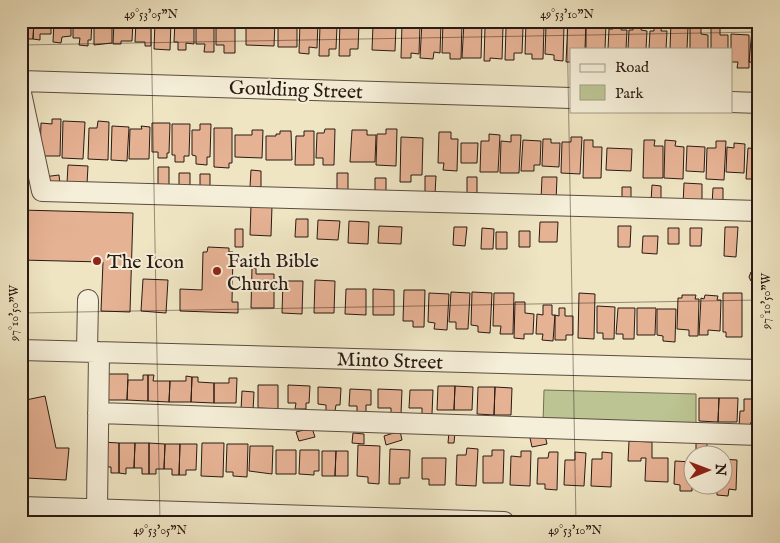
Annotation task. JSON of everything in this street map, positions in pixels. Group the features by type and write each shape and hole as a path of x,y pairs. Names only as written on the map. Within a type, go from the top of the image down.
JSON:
{"street":[{"name":"Goulding Street","path":"21,81 570,98"},
{"path":"21,93 42,191 759,211"},
{"path":"732,102 759,103"},
{"path":"88,300 98,413 97,509"},
{"name":"Minto Street","path":"21,350 759,370"},
{"path":"98,413 759,435"},
{"path":"21,507 272,518 504,522"}],"green space":[{"path":"544,390 696,394 696,426 543,423"}],"building":[{"path":"21,21 34,21 33,39 27,39 27,33 21,33"},
{"path":"34,21 51,21 51,34 40,34 40,40 33,39"},
{"path":"54,21 71,21 71,36 62,37 61,43 53,42"},
{"path":"73,21 92,21 91,40 88,40 88,46 79,45 80,38 73,38"},
{"path":"94,21 112,21 112,43 94,45"},
{"path":"114,21 133,21 132,41 121,41 121,44 113,44"},
{"path":"136,21 151,21 151,46 145,46 145,42 135,42"},
{"path":"155,21 171,21 170,50 154,49"},
{"path":"175,21 194,21 194,44 186,43 186,50 178,50 178,42 174,42"},
{"path":"196,21 214,21 214,52 204,52 205,44 196,44"},
{"path":"216,21 235,21 235,53 224,53 224,45 216,45"},
{"path":"251,21 275,22 274,46 246,45 246,28"},
{"path":"278,21 297,21 297,47 278,47"},
{"path":"340,21 359,23 358,49 350,49 350,56 339,56"},
{"path":"443,21 462,22 461,59 450,59 450,53 442,53"},
{"path":"526,21 539,21 539,26 544,26 543,59 532,59 532,54 525,54"},
{"path":"568,21 586,21 585,48 570,48 570,62 566,62"},
{"path":"671,21 680,21 680,27 688,27 687,48 670,48"},
{"path":"300,22 318,22 317,48 309,47 309,54 299,53"},
{"path":"422,22 441,23 440,53 434,52 433,59 420,58"},
{"path":"464,22 482,22 481,58 462,58"},
{"path":"402,23 420,24 419,54 411,53 411,58 401,58"},
{"path":"613,23 622,24 621,30 627,30 626,48 608,48 609,29 613,29"},
{"path":"586,24 606,24 605,48 586,48"},
{"path":"654,24 662,25 661,31 667,31 666,48 649,48 650,31 654,31"},
{"path":"320,25 337,26 336,49 329,49 329,56 319,56"},
{"path":"373,25 396,26 395,51 372,50"},
{"path":"633,25 642,25 641,30 647,31 646,48 628,48 629,30 633,30"},
{"path":"546,26 564,26 563,61 554,60 554,55 545,54"},
{"path":"485,27 503,27 502,59 490,58 490,61 484,61"},
{"path":"690,27 701,27 701,34 708,35 708,48 690,48"},
{"path":"506,28 523,28 522,53 514,53 514,60 505,60"},
{"path":"711,28 720,28 720,35 728,35 728,48 711,48"},
{"path":"752,30 759,31 759,63 749,62"},
{"path":"731,34 749,35 749,68 737,68 738,62 732,62"},
{"path":"52,119 61,119 60,156 40,156 41,123 52,124"},
{"path":"63,121 85,122 83,159 62,158"},
{"path":"98,121 109,122 108,160 88,159 89,128 97,128"},
{"path":"152,123 170,123 169,153 167,153 167,158 158,158 158,152 152,152"},
{"path":"172,124 190,124 189,156 184,156 184,162 175,162 175,155 172,155"},
{"path":"200,124 211,124 210,157 207,157 207,165 196,164 196,156 192,155 192,130 200,130"},
{"path":"112,126 129,127 127,161 111,160"},
{"path":"141,126 150,127 149,159 129,159 130,129 142,129"},
{"path":"214,128 232,128 232,163 229,163 229,168 214,167"},
{"path":"325,129 335,129 334,165 323,165 323,158 316,158 317,133 324,133"},
{"path":"386,129 397,129 396,166 376,165 377,134 386,134"},
{"path":"252,130 263,130 262,158 235,157 235,135 252,135"},
{"path":"352,130 367,130 367,135 376,135 375,162 350,162"},
{"path":"280,131 291,131 292,160 266,160 266,136 276,136 276,134 280,134"},
{"path":"304,131 314,131 314,165 295,165 296,136 304,136"},
{"path":"439,132 451,132 451,139 458,139 457,171 443,170 444,163 438,163"},
{"path":"489,134 500,135 498,172 480,172 481,141 489,141"},
{"path":"511,135 521,135 519,173 500,173 501,141 511,142"},
{"path":"401,137 423,138 422,175 411,175 411,182 400,182"},
{"path":"571,137 582,137 580,174 561,173 562,142 571,142"},
{"path":"543,139 551,139 551,143 560,143 559,167 542,166"},
{"path":"523,140 541,141 540,165 534,165 534,171 521,171"},
{"path":"584,140 593,140 593,147 602,147 601,178 583,178"},
{"path":"644,140 655,140 654,146 663,146 663,178 643,178"},
{"path":"665,140 676,141 675,146 684,147 683,179 664,178"},
{"path":"716,141 726,141 724,180 706,179 707,148 716,148"},
{"path":"461,143 478,143 477,163 461,163"},
{"path":"734,143 745,144 744,173 726,172 727,147 734,148"},
{"path":"687,146 705,147 704,172 686,171"},
{"path":"607,148 632,149 631,171 606,170"},
{"path":"748,148 759,149 759,179 746,179"},
{"path":"68,165 88,166 87,184 67,183"},
{"path":"158,167 169,167 169,185 158,185"},
{"path":"251,170 261,171 261,187 250,187"},
{"path":"179,173 190,173 190,190 179,189"},
{"path":"337,173 348,173 348,190 337,190"},
{"path":"200,174 210,174 210,190 200,190"},
{"path":"59,175 60,184 44,186 43,177"},
{"path":"425,176 436,176 435,194 425,194"},
{"path":"467,177 477,177 477,195 467,195"},
{"path":"542,177 557,177 556,201 541,200"},
{"path":"375,178 386,178 386,194 375,195"},
{"path":"684,183 702,184 702,205 683,205"},
{"path":"652,185 661,186 661,203 651,202"},
{"path":"755,185 759,185 759,203 754,203"},
{"path":"622,187 631,187 631,202 622,202"},
{"path":"713,188 723,188 723,205 712,205"},
{"path":"251,205 272,206 271,236 250,235"},
{"name":"The Icon","path":"21,210 133,213 130,312 101,311 103,262 21,260"},
{"path":"296,219 308,219 308,237 295,237"},
{"path":"318,220 340,221 338,240 317,239"},
{"path":"349,221 369,222 368,244 348,243"},
{"path":"540,222 558,222 557,242 539,242"},
{"path":"379,226 402,227 401,244 378,243"},
{"path":"618,226 631,226 630,247 618,247"},
{"path":"454,227 467,227 465,246 453,245"},
{"path":"725,227 738,227 736,257 724,256"},
{"path":"482,228 494,229 493,249 481,249"},
{"path":"668,228 679,228 679,244 668,244"},
{"path":"690,228 702,228 701,246 690,246"},
{"path":"235,229 243,229 243,247 235,247"},
{"path":"519,231 530,231 530,247 519,247"},
{"path":"496,232 507,232 507,249 496,249"},
{"path":"643,236 658,236 657,254 642,253"},
{"name":"Faith Bible Church","path":"208,247 229,248 229,252 233,252 232,302 238,302 238,313 180,311 180,289 202,290 203,252 207,252"},
{"path":"252,268 256,268 256,274 274,274 274,308 251,308"},
{"path":"759,271 759,282 756,283 751,281 749,277 751,272"},
{"path":"143,279 168,280 166,313 141,311"},
{"path":"315,280 335,281 334,313 314,313"},
{"path":"283,281 303,281 302,314 282,313"},
{"path":"346,289 366,289 366,315 345,314"},
{"path":"373,289 394,290 394,315 373,315"},
{"path":"404,290 425,290 424,327 413,327 413,321 403,321"},
{"path":"451,292 470,293 468,329 456,329 456,322 449,322"},
{"path":"472,292 492,293 490,333 478,332 478,326 471,325"},
{"path":"429,293 449,294 447,330 434,329 435,323 428,322"},
{"path":"494,293 514,293 513,334 500,334 501,326 493,326"},
{"path":"579,293 595,294 594,339 578,338"},
{"path":"723,293 742,293 742,337 726,337 726,332 723,332"},
{"path":"682,295 696,295 695,299 699,299 698,336 689,336 689,330 677,329 678,298 682,298"},
{"path":"705,295 718,296 717,300 721,300 720,331 708,330 708,335 699,335 701,298 704,299"},
{"path":"755,296 759,296 759,342 753,341"},
{"path":"515,302 525,302 525,313 534,314 533,334 524,334 524,339 514,338"},
{"path":"543,305 552,305 552,315 555,315 553,341 542,340 543,334 536,334 537,314 543,315"},
{"path":"597,306 615,307 614,339 603,339 603,333 597,333"},
{"path":"559,308 565,308 565,316 573,316 573,335 566,335 566,340 555,340 555,315 559,316"},
{"path":"618,308 635,308 634,339 623,339 623,334 616,334"},
{"path":"637,308 656,308 655,335 637,335"},
{"path":"657,309 676,309 675,342 663,341 663,336 657,335"},
{"path":"104,374 128,374 127,400 103,400"},
{"path":"143,375 148,375 148,401 127,400 128,380 143,380"},
{"path":"148,375 154,375 153,381 170,381 169,402 148,401"},
{"path":"186,376 192,377 191,402 169,402 170,381 186,381"},
{"path":"192,377 198,377 198,382 214,383 214,403 191,402"},
{"path":"229,378 237,378 236,403 214,403 214,383 229,383"},
{"path":"258,385 278,385 278,409 258,408"},
{"path":"288,385 310,386 309,403 306,403 306,409 295,409 296,403 288,403"},
{"path":"438,386 455,386 454,410 437,410"},
{"path":"455,386 473,387 472,410 454,410"},
{"path":"318,387 341,388 340,405 336,405 335,411 326,411 326,405 318,404"},
{"path":"478,387 495,387 494,415 477,414"},
{"path":"495,387 512,388 511,415 494,415"},
{"path":"350,389 371,390 371,405 366,405 366,412 357,412 357,406 349,406"},
{"path":"378,389 402,390 401,414 391,414 391,408 378,408"},
{"path":"410,390 433,390 432,414 422,414 422,408 409,408"},
{"path":"242,391 254,392 253,411 241,410"},
{"path":"45,396 56,448 69,448 66,480 26,478 21,465 21,401"},
{"path":"699,398 719,398 718,422 699,421"},
{"path":"719,398 738,398 737,422 718,422"},
{"path":"744,399 759,399 759,422 751,422 750,427 739,427 740,411 744,411"},
{"path":"312,428 315,437 299,441 296,432"},
{"path":"400,431 402,440 386,445 384,436"},
{"path":"449,432 455,432 454,443 448,443"},
{"path":"353,433 364,434 364,444 352,443"},
{"path":"545,435 547,444 532,447 530,438"},
{"path":"629,441 652,442 652,458 668,458 668,482 645,481 646,458 641,458 641,461 628,461"},
{"path":"102,442 119,443 119,473 111,473 111,467 102,467"},
{"path":"696,442 707,442 707,446 696,446"},
{"path":"119,443 135,443 134,468 126,468 126,474 119,473"},
{"path":"135,443 149,443 149,474 142,474 142,468 134,468"},
{"path":"149,443 165,444 164,469 156,469 156,474 149,474"},
{"path":"202,443 224,443 223,477 201,476"},
{"path":"165,444 180,444 179,475 172,475 172,469 164,469"},
{"path":"180,444 197,444 196,470 186,470 186,475 179,475"},
{"path":"227,444 248,444 247,477 233,476 233,472 226,472"},
{"path":"358,445 380,446 379,484 368,483 368,477 357,476"},
{"path":"250,446 273,446 272,474 249,471"},
{"path":"467,448 478,449 476,486 456,485 457,455 466,455"},
{"path":"390,449 410,450 409,478 400,478 400,484 389,484"},
{"path":"276,450 296,450 296,474 276,474"},
{"path":"300,450 319,450 319,471 314,471 314,475 299,474"},
{"path":"492,450 504,450 503,483 483,483 483,456 492,456"},
{"path":"322,451 336,451 335,476 322,476"},
{"path":"336,451 348,451 348,476 335,476"},
{"path":"521,451 531,451 530,486 510,485 511,456 521,457"},
{"path":"549,452 558,452 557,490 545,489 545,484 537,484 538,458 548,458"},
{"path":"575,452 586,453 584,486 564,485 565,460 575,460"},
{"path":"602,452 612,453 611,487 591,486 592,459 602,459"},
{"path":"422,458 446,458 445,485 429,485 429,479 422,479"},
{"path":"732,460 737,460 736,490 732,489"},
{"path":"675,461 682,461 682,491 680,491 680,485 674,484"},
{"path":"755,461 759,461 759,491 754,491"}],"place":[{"name":"The Icon","path":"97,261"},
{"name":"Faith Bible Church","path":"217,271"}]}
